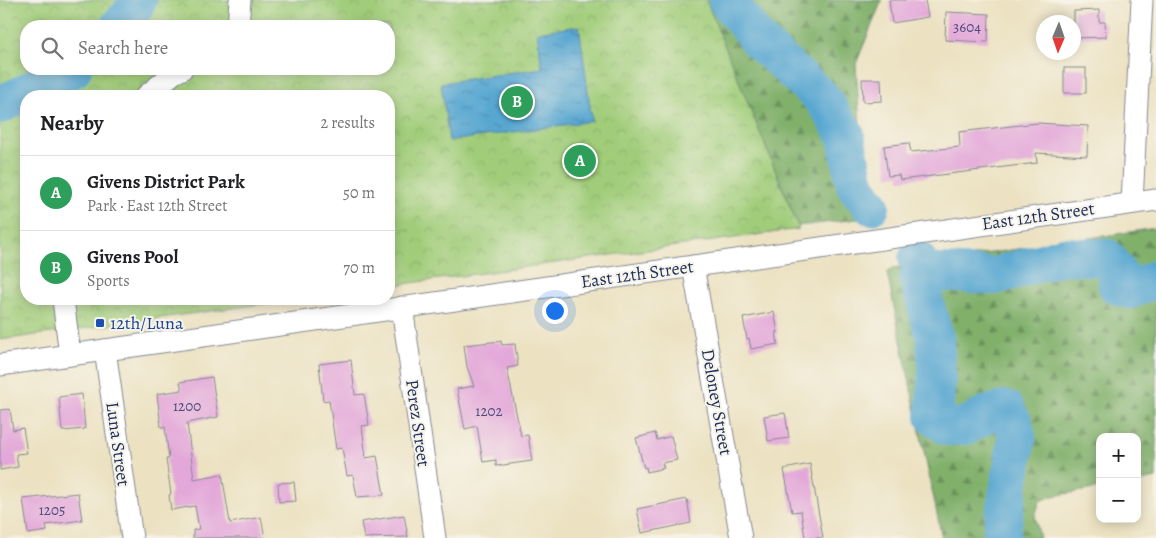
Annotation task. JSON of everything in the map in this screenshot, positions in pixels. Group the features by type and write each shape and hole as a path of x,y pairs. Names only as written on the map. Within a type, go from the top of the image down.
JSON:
{"street":[{"path":"238,20 240,0"},
{"path":"1132,203 1142,0"},
{"path":"154,90 174,75"},
{"name":"East 12th Street","path":"0,365 1156,200"},
{"name":"Deloney Street","path":"693,266 741,538"},
{"path":"64,305 70,355"},
{"name":"Perez Street","path":"402,307 435,538"},
{"name":"Luna Street","path":"105,350 132,538"}],"green space":[{"path":"0,0 706,0 799,229 395,285 395,90 20,90 20,305 254,305 0,340"},
{"path":"706,0 882,0 856,64 866,218 798,226"},
{"path":"1156,228 1156,478 1141,481 1141,433 1096,433 1096,489 1053,496 1040,501 1035,516 1040,538 942,538 887,273 892,268"}],"water":[{"path":"579,26 592,121 449,141 441,83 542,68 537,32"}],"building":[{"path":"889,0 925,0 928,17 892,23"},
{"path":"1099,10 1099,22 1105,22 1106,37 1081,38 1081,15 1074,15 1074,11"},
{"path":"946,12 989,14 988,42 945,40"},
{"path":"1064,68 1086,68 1086,93 1064,93"},
{"path":"862,79 881,79 882,101 863,102"},
{"path":"1038,123 1088,126 1087,156 1036,153 1037,163 900,180 899,175 888,176 884,146 909,143 911,152 960,147 959,132"},
{"path":"774,312 778,344 751,349 743,318"},
{"path":"501,341 502,345 515,344 518,366 507,368 521,436 528,435 532,461 496,466 496,460 483,462 477,426 465,429 457,389 474,386 467,367 464,345"},
{"path":"351,360 355,395 364,394 369,425 362,426 366,458 377,456 384,495 357,497 353,475 347,476 342,448 336,449 329,400 323,401 319,364"},
{"path":"212,377 218,417 187,423 194,479 222,474 230,523 261,517 265,538 193,538 193,530 199,529 195,506 171,510 169,495 171,494 166,459 169,459 165,427 161,427 157,394 182,390 180,382"},
{"path":"82,394 85,429 62,431 59,397"},
{"path":"10,409 13,430 23,428 27,453 16,454 18,467 0,470 0,410"},
{"path":"785,413 789,438 768,441 764,416"},
{"path":"655,433 657,440 671,436 677,460 662,463 664,468 647,472 646,467 644,468 636,438"},
{"path":"810,464 823,538 805,538 801,511 792,512 784,469"},
{"path":"294,482 296,501 279,502 278,483"},
{"path":"78,493 82,520 46,525 47,531 28,534 23,499"},
{"path":"687,499 691,523 642,533 637,509"},
{"path":"404,515 408,537 364,538 361,522"}],"waterway":[{"path":"125,20 138,0"},
{"path":"727,0 759,41 822,98 846,135 855,185 871,206"},
{"path":"30,90 61,75"},
{"path":"0,105 20,95"},
{"path":"917,259 925,272 995,276 1063,256 1107,258 1117,271 1117,286 1130,290 1156,279"},
{"path":"925,272 918,278 935,338 937,374 934,416 948,427 966,426 987,414 1006,409 1014,424 1017,437 1002,538"}],"place":[{"name":"Givens Pool","path":"517,102"},
{"name":"Givens District Park","path":"580,161"},
{"name":"12th/Luna","path":"100,323"}]}
